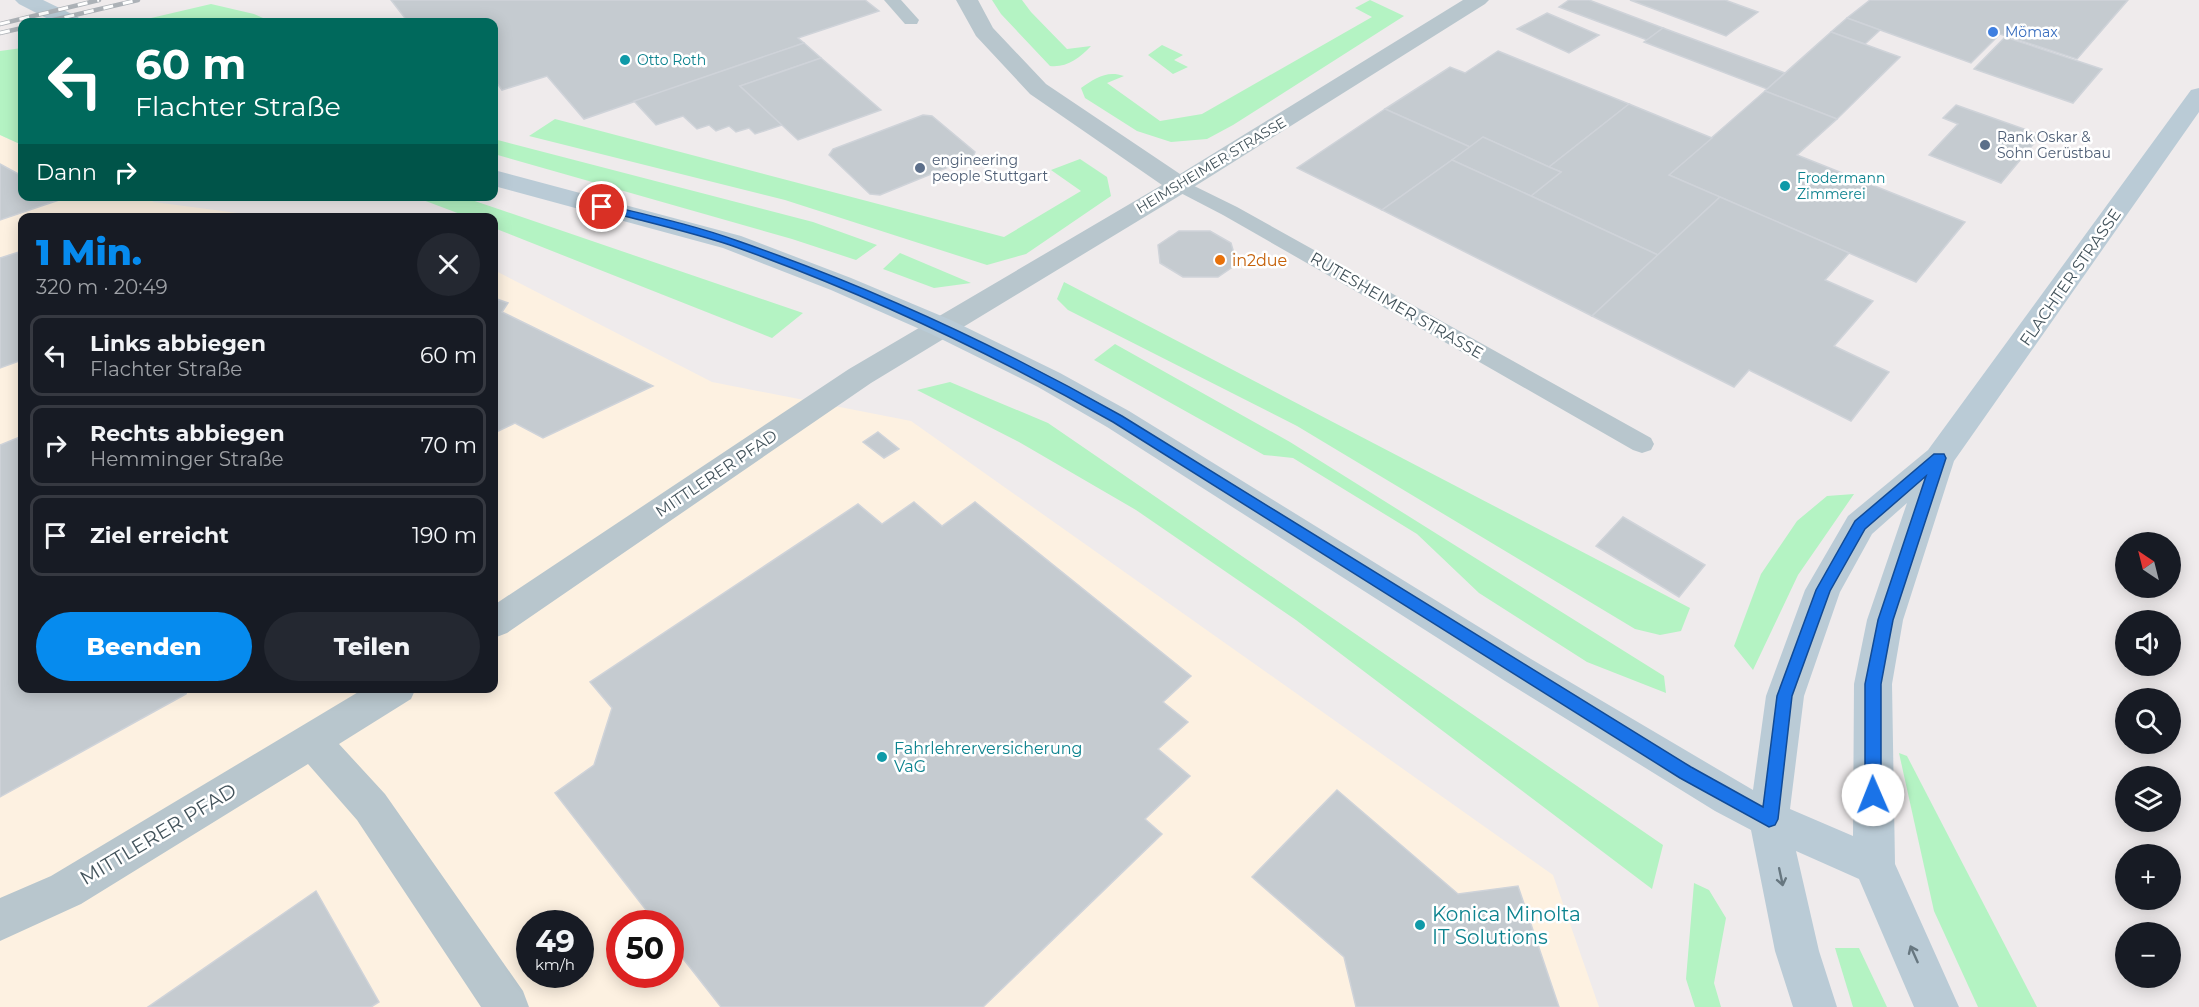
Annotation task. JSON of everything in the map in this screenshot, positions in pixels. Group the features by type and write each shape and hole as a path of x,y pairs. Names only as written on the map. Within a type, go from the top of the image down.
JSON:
{"main road":[{"path":"26,0 62,18"},
{"name":"FLACHTER STRASSE","path":"1815,1007 1797,951 1769,819 1785,696 1823,590 1860,525 1939,458 2199,95"},
{"path":"498,179 732,242 841,284 941,327 1049,380 1118,419 1694,777 1769,819 1874,865"},
{"name":"FLACHTER STRASSE","path":"1937,1007 1874,865 1873,684 1886,620 1939,458"}],"street":[{"name":"RUTESHEIMER STRASSE","path":"967,0 984,31 1038,89 1180,185"},
{"name":"HEIMSHEIMER STRASSE","path":"941,327 1180,185 1478,0"},
{"name":"MITTLERER PFAD","path":"498,620 841,388 941,327"},
{"name":"MITTLERER PFAD","path":"0,920 66,890 390,693"},
{"path":"312,741 371,807 507,1007"}],"lane":[{"path":"892,0 911,20"},
{"name":"RUTESHEIMER STRASSE","path":"1180,185 1642,444"}],"shaded area":[{"path":"0,135 18,143 18,201 152,201 237,213 18,213 18,693 498,693 498,272 712,382 911,421 1553,875 1599,1007 0,1007"}],"green space":[{"path":"992,0 1022,0 1067,49 1091,46 1072,61 1050,66 1001,14"},
{"path":"1370,0 1404,16 1233,125 1207,139 1171,142 1137,131 1085,98 1081,88 1101,76 1118,74 1124,76 1107,83 1160,121 1202,114 1372,17 1355,8"},
{"path":"211,4 263,18 151,18"},
{"path":"1162,45 1183,55 1174,60 1188,67 1173,74 1148,55"},
{"path":"18,49 18,143 0,135 0,51"},
{"path":"555,119 1004,237 1081,191 1051,170 1080,159 1107,177 1111,196 1026,254 987,265 785,200 529,136"},
{"path":"498,140 813,222 877,245 856,260 792,239 498,155"},
{"path":"426,201 475,201 803,313 772,338 498,230 498,213 457,213"},
{"path":"900,253 971,283 934,288 883,269"},
{"path":"1064,282 1690,608 1681,631 1660,635 1635,629 1297,426 1068,310 1057,299"},
{"path":"1115,344 1290,442 1664,676 1666,693 1587,662 1479,593 1417,534 1293,458 1264,455 1094,360"},
{"path":"950,382 1048,423 1663,845 1652,889 1296,620 1136,510 1019,442 917,390"},
{"path":"1854,494 1798,575 1753,670 1734,646 1761,574 1797,521 1827,496"},
{"path":"1899,753 1907,756 2037,1007 1978,1007 1934,911"},
{"path":"1694,883 1709,890 1726,918 1714,983 1721,1007 1695,1007 1686,979"},
{"path":"1835,948 1859,948 1887,1007 1853,1007"}],"building":[{"name":"Otto Roth","path":"391,0 865,0 879,11 798,38 804,43 584,119 547,76 502,90 498,84 498,18 405,18"},
{"path":"1569,0 1589,0 1663,28 1647,40 1559,7"},
{"path":"1630,0 1725,0 1758,12 1726,36"},
{"name":"Mömax","path":"1870,0 2128,0 2077,59 2000,34 1971,63 1847,18"},
{"path":"1547,13 1599,35 1569,53 1517,29"},
{"path":"1847,18 1880,30 1865,44 1831,32"},
{"path":"1663,28 1785,73 1767,89 1644,42"},
{"path":"1831,32 1900,57 1837,119 1765,91"},
{"path":"2005,37 2102,69 2073,103 1974,69"},
{"path":"804,43 821,58 740,86 782,125 755,134 749,128 736,132 729,126 716,131 709,125 697,129 683,116 656,125 634,101"},
{"path":"1498,51 1629,104 1549,167 1483,137 1470,147 1385,109 1450,67 1465,73"},
{"path":"821,58 881,110 798,140 740,86"},
{"name":"Frodermann Zimmerei","path":"1765,91 1837,119 1797,155 1965,222 1916,282 1669,175"},
{"path":"1629,104 1712,138 1669,175 1720,197 1658,255 1531,196 1561,172 1549,167"},
{"name":"Rank Oskar & Sohn Gerüstbau","path":"1956,105 2041,135 2001,183 1929,155 1958,124 1943,118"},
{"path":"1385,109 1470,147 1382,210 1297,168"},
{"path":"923,115 932,116 975,152 973,157 880,195 870,194 829,155 833,149"},
{"path":"1483,137 1561,172 1531,196 1452,160"},
{"path":"1452,160 1658,255 1592,316 1382,210"},
{"path":"0,164 18,174 18,201 56,201 18,213 0,220"},
{"path":"1720,197 1849,253 1825,280 1873,301 1834,346 1889,372 1851,421 1749,370 1734,387 1592,316"},
{"path":"1179,231 1210,231 1231,243 1237,264 1218,277 1183,277 1160,263 1158,245"},
{"path":"18,252 18,361 0,368 0,258"},
{"path":"498,299 508,303 502,312 653,386 543,438 515,423 498,431"},
{"path":"878,432 899,449 884,458 863,442"},
{"path":"18,438 18,693 186,693 0,797 0,445"},
{"name":"Fahrlehrerversicherung VaG","path":"914,502 942,526 975,502 1191,676 1163,702 1188,722 1158,749 1190,776 1145,819 1162,834 983,1007 721,1007 684,960 684,910 646,910 555,793 594,765 612,708 590,682 858,504 882,524"},
{"path":"1623,517 1705,565 1679,597 1596,546"},
{"name":"Konica Minolta IT Solutions","path":"1337,790 1458,894 1518,886 1559,1007 1356,1007 1344,957 1252,877"},
{"path":"316,891 379,1002 371,1007 148,1007"}],"railway":[{"path":"25,18 99,0"},
{"path":"62,18 138,0"},
{"path":"0,24 18,20"},
{"path":"0,33 18,29"}],"place":[{"name":"Mömax","path":"1993,32"},
{"name":"Otto Roth","path":"625,60"},
{"name":"Rank Oskar & Sohn Gerüstbau","path":"1985,145"},
{"name":"engineering people Stuttgart","path":"920,168"},
{"name":"Frodermann Zimmerei","path":"1785,186"},
{"name":"in2due","path":"1220,260"},
{"name":"Fahrlehrerversicherung VaG","path":"882,757"},
{"name":"Konica Minolta IT Solutions","path":"1420,925"}],"route":[{"path":"602,207 732,242 841,284 941,327 1049,380 1118,419 1686,772 1769,819 1785,696 1823,590 1860,525 1939,458 1881,641 1873,684 1873,795"}]}
